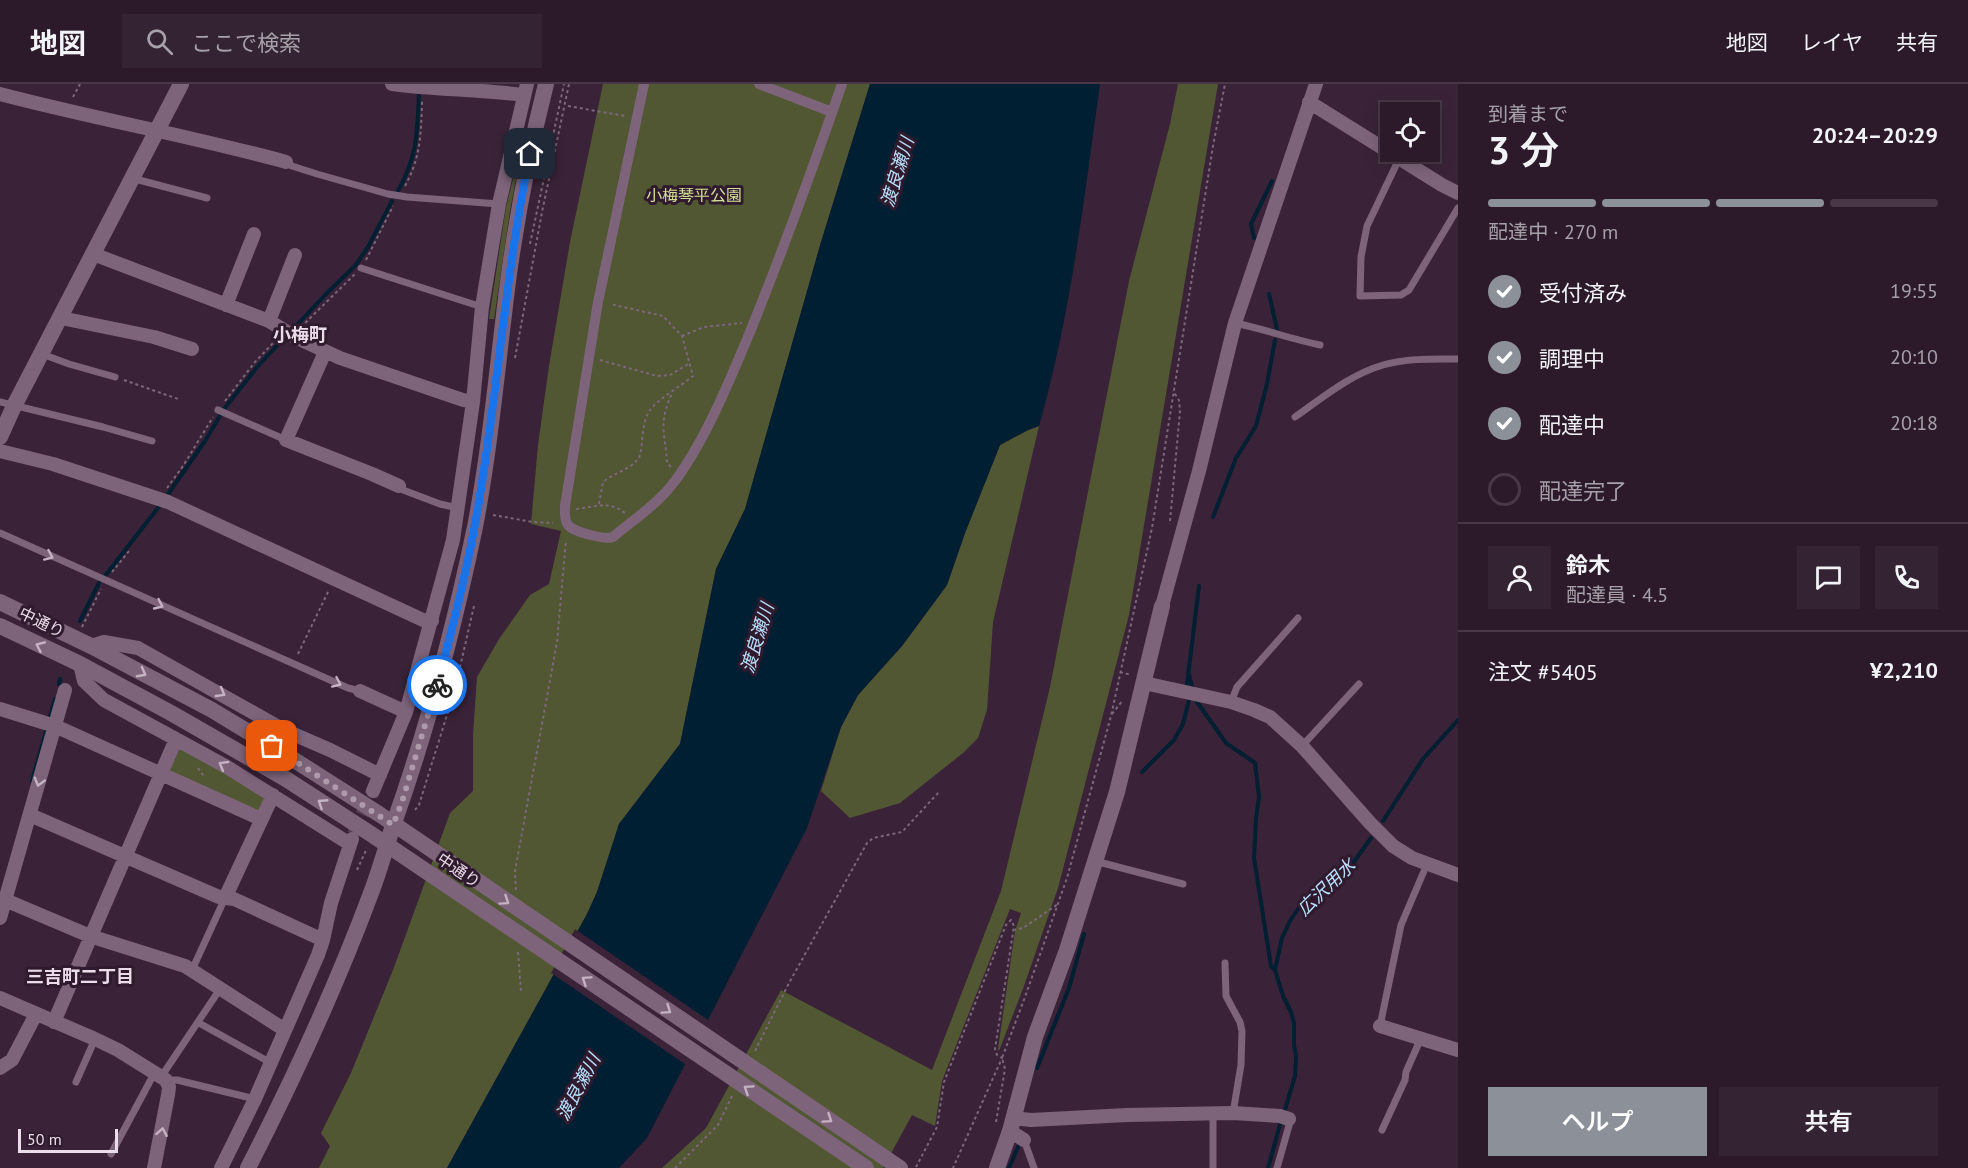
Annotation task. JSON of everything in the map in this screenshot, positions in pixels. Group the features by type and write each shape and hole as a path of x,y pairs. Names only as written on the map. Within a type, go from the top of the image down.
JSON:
{"street":[{"path":"0,437 7,404 42,354 181,84"},
{"path":"373,791 406,712 453,540 473,402 483,307 499,204 525,89 488,90 453,86 423,88 392,84"},
{"path":"248,1168 317,1026 362,918 402,802 445,656 475,527 519,211 546,84"},
{"path":"644,84 598,302 565,506 567,524 571,528 606,539 613,537 657,502 680,473 697,446 734,370 754,321 803,196 842,84"},
{"path":"759,84 832,112"},
{"path":"997,1168 1011,1128 1035,1037 1067,950 1087,859 1117,792 1235,323 1316,84"},
{"path":"0,94 232,147 286,162"},
{"path":"1309,102 1380,147"},
{"path":"1404,162 1458,193"},
{"path":"226,306 254,234"},
{"path":"93,254 269,321 325,352 360,366 473,402"},
{"path":"269,321 295,255"},
{"path":"61,318 154,337 192,349"},
{"path":"325,352 286,440 399,486"},
{"path":"0,451 53,464 168,502 423,620 432,621"},
{"name":"中通り","path":"0,602 91,646 212,710 288,756 422,844 900,1168"},
{"name":"中通り","path":"0,626 80,664 237,750 387,845 866,1168"},
{"path":"91,646 104,642 138,648 274,723 380,775"},
{"path":"80,664 84,681 97,695 351,842 331,903 323,940 271,1064 221,1168"},
{"path":"1144,683 1231,702 1270,717 1302,746 1383,838 1403,853 1458,875"},
{"path":"0,918 65,690"},
{"path":"360,691 406,712"},
{"path":"0,709 55,726 261,819"},
{"path":"54,1022 176,739"},
{"path":"225,898 273,795"},
{"path":"30,814 225,898 234,899 323,940"},
{"path":"5,900 90,936 185,966 285,1030"},
{"path":"0,998 96,1039 161,1076 169,1087 154,1168"},
{"path":"0,1068 12,1060 36,1014"},
{"path":"1380,1026 1458,1050"},
{"path":"1011,1128 1026,1120 1127,1115 1233,1113 1280,1116 1289,1119"}],"lane":[{"path":"286,162 317,174 388,194 499,204"},
{"path":"1398,162 1367,226 1361,256 1360,296 1401,295 1409,290 1458,208"},
{"path":"133,177 207,198"},
{"path":"361,268 483,307"},
{"path":"1235,323 1320,345"},
{"path":"42,354 116,377"},
{"path":"1295,417 1346,382 1382,365 1412,360 1458,359"},
{"path":"7,404 152,441"},
{"path":"218,410 286,440"},
{"path":"399,486 403,490 440,504 458,508"},
{"path":"0,533 348,688 360,691"},
{"path":"1231,702 1238,687 1298,618"},
{"path":"1302,746 1359,684"},
{"path":"1087,859 1183,884"},
{"path":"1380,1026 1401,925 1427,864"},
{"path":"192,970 225,898"},
{"path":"1226,963 1226,996 1240,1022 1242,1031 1241,1065 1233,1113"},
{"path":"111,1154 220,989"},
{"path":"199,1023 271,1064"},
{"path":"1382,1130 1421,1038"},
{"path":"76,1082 96,1039"},
{"path":"161,1076 255,1099"},
{"path":"1213,1168 1214,1114"},
{"path":"1277,1168 1289,1119"},
{"path":"1011,1128 1034,1168"}],"path":[{"path":"953,1168 996,1067 1002,1058 1058,904 1108,727 1152,528 1225,84"},
{"path":"402,192 419,151 423,93"},
{"path":"568,106 637,118"},
{"path":"300,328 361,268 394,204"},
{"path":"598,302 663,316 682,336 693,376 648,412 638,460 603,482 599,504"},
{"path":"682,336 704,327 754,321"},
{"path":"588,357 657,376 670,375 690,363"},
{"path":"116,377 178,399"},
{"path":"1170,523 1180,411 1179,400 1173,391"},
{"path":"672,393 663,418 663,439 668,465 680,473"},
{"path":"565,506 573,509 608,504 627,514 631,522"},
{"path":"494,515 533,522 567,524 557,642 515,871 516,892"},
{"path":"82,627 106,580 129,550"},
{"path":"294,664 335,578"},
{"path":"1120,672 1126,673"},
{"path":"198,764 199,771 204,778 216,784 211,796"},
{"path":"754,1053 789,983 867,843 873,838 902,832 939,792"},
{"path":"363,858 367,847"},
{"path":"1073,855 1087,859"},
{"path":"1013,930 1023,928 1058,904"},
{"path":"915,1168 937,1127 944,1082 1009,921 1013,922 1013,930 995,1049 1002,1058 1005,1069 1011,1128"},
{"path":"517,945 521,991"},
{"path":"675,1168 718,1125 734,1094"}],"green space":[{"name":"小梅琴平公園","path":"603,84 870,84 821,242 745,509 716,569 680,744 619,824 597,892 587,914 447,1168 319,1168 330,1146 321,1133 351,1073 393,970 450,813 473,791 473,735 477,677 499,639 530,595 549,584 561,531 531,524 538,445 570,242"},
{"path":"1178,84 1218,84 1129,615 1058,888 999,1051 1015,931 1021,913 1010,909 942,1081 935,1126 912,1115 883,1168 662,1168 706,1128 781,990 932,1070 1001,891 1050,687 1129,281 1170,124"},
{"path":"524,135 494,319 489,319 506,207"},
{"path":"1039,426 993,622 987,710 978,738 963,753 900,803 850,818 821,791 841,727 858,695 902,646 947,585 1000,445"},
{"path":"181,747 263,795 264,799 259,810 255,811 171,773 169,768 176,749"}],"water":[{"name":"渡良瀬川","path":"870,84 1100,84 1068,299 1039,426 1000,445 947,585 902,646 858,695 841,727 807,828 647,1138 619,1168 447,1168 587,914 597,892 619,824 680,744 716,569 745,509 821,242"}],"pier":[{"path":"575,929 711,1022 688,1066 551,973"}],"waterway":[{"path":"398,191 413,155 419,93"},
{"path":"1254,238 1251,224 1272,181"},
{"path":"297,325 355,266 368,247 392,201"},
{"path":"1269,294 1277,329"},
{"path":"166,497 224,409 258,366 285,337"},
{"path":"1213,517 1236,458 1256,426 1275,340"},
{"path":"105,576 161,504"},
{"path":"80,621 99,583"},
{"path":"1187,684 1199,586"},
{"path":"1189,674 1192,687"},
{"path":"59,684 60,679"},
{"path":"49,720 55,699"},
{"path":"1142,772 1174,740 1183,724 1189,700"},
{"path":"1197,702 1226,743 1255,763 1259,797 1254,858 1271,966 1274,969"},
{"name":"広沢用水","path":"1383,821 1423,759 1458,720"},
{"path":"32,781 47,728"},
{"name":"広沢用水","path":"1284,1113 1295,1076 1296,1056 1294,1023 1275,970 1282,938 1300,906 1311,900 1326,884 1353,863 1371,838"},
{"path":"1037,1068 1069,988 1084,934"},
{"name":"広沢用水","path":"1268,1168 1281,1121"},
{"path":"1009,1168 1018,1147"}],"tunnel":[{"path":"354,834 373,791"}],"way so far":[{"path":"272,746 393,825 437,685"}],"district":[{"name":"小梅町","path":"300,334"},
{"name":"三吉町二丁目","path":"80,976"}],"route":[{"path":"437,685 475,527 509,273 530,154"}]}
